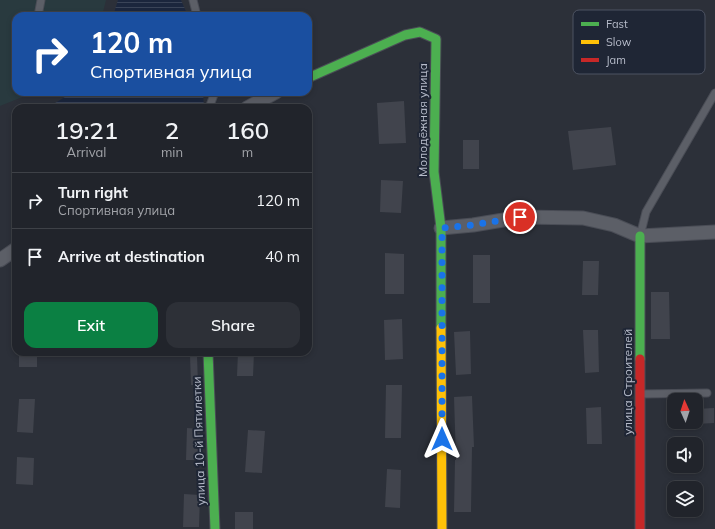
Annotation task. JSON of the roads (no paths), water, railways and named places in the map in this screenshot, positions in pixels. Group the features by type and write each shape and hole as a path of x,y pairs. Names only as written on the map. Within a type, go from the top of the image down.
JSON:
{"street":[{"name":"Молодёжная улица","path":"312,76 405,35 420,32 436,39 434,172 442,228 442,529"},
{"path":"254,104 269,96"},
{"path":"442,228 473,225 520,217 583,218 614,226 640,236 715,232"},
{"name":"улица Строителей","path":"640,236 640,529"},
{"path":"0,260 12,252"},
{"name":"улица 10-й Пятилетки","path":"208,356 215,529"}],"lane":[{"path":"39,12 41,0"},
{"path":"192,0 196,12"},
{"path":"640,236 646,212 715,93"},
{"path":"640,394 707,393"}],"water":[{"path":"118,0 181,0 186,12 114,12"},
{"path":"66,96 203,96 204,104 54,104"}]}
